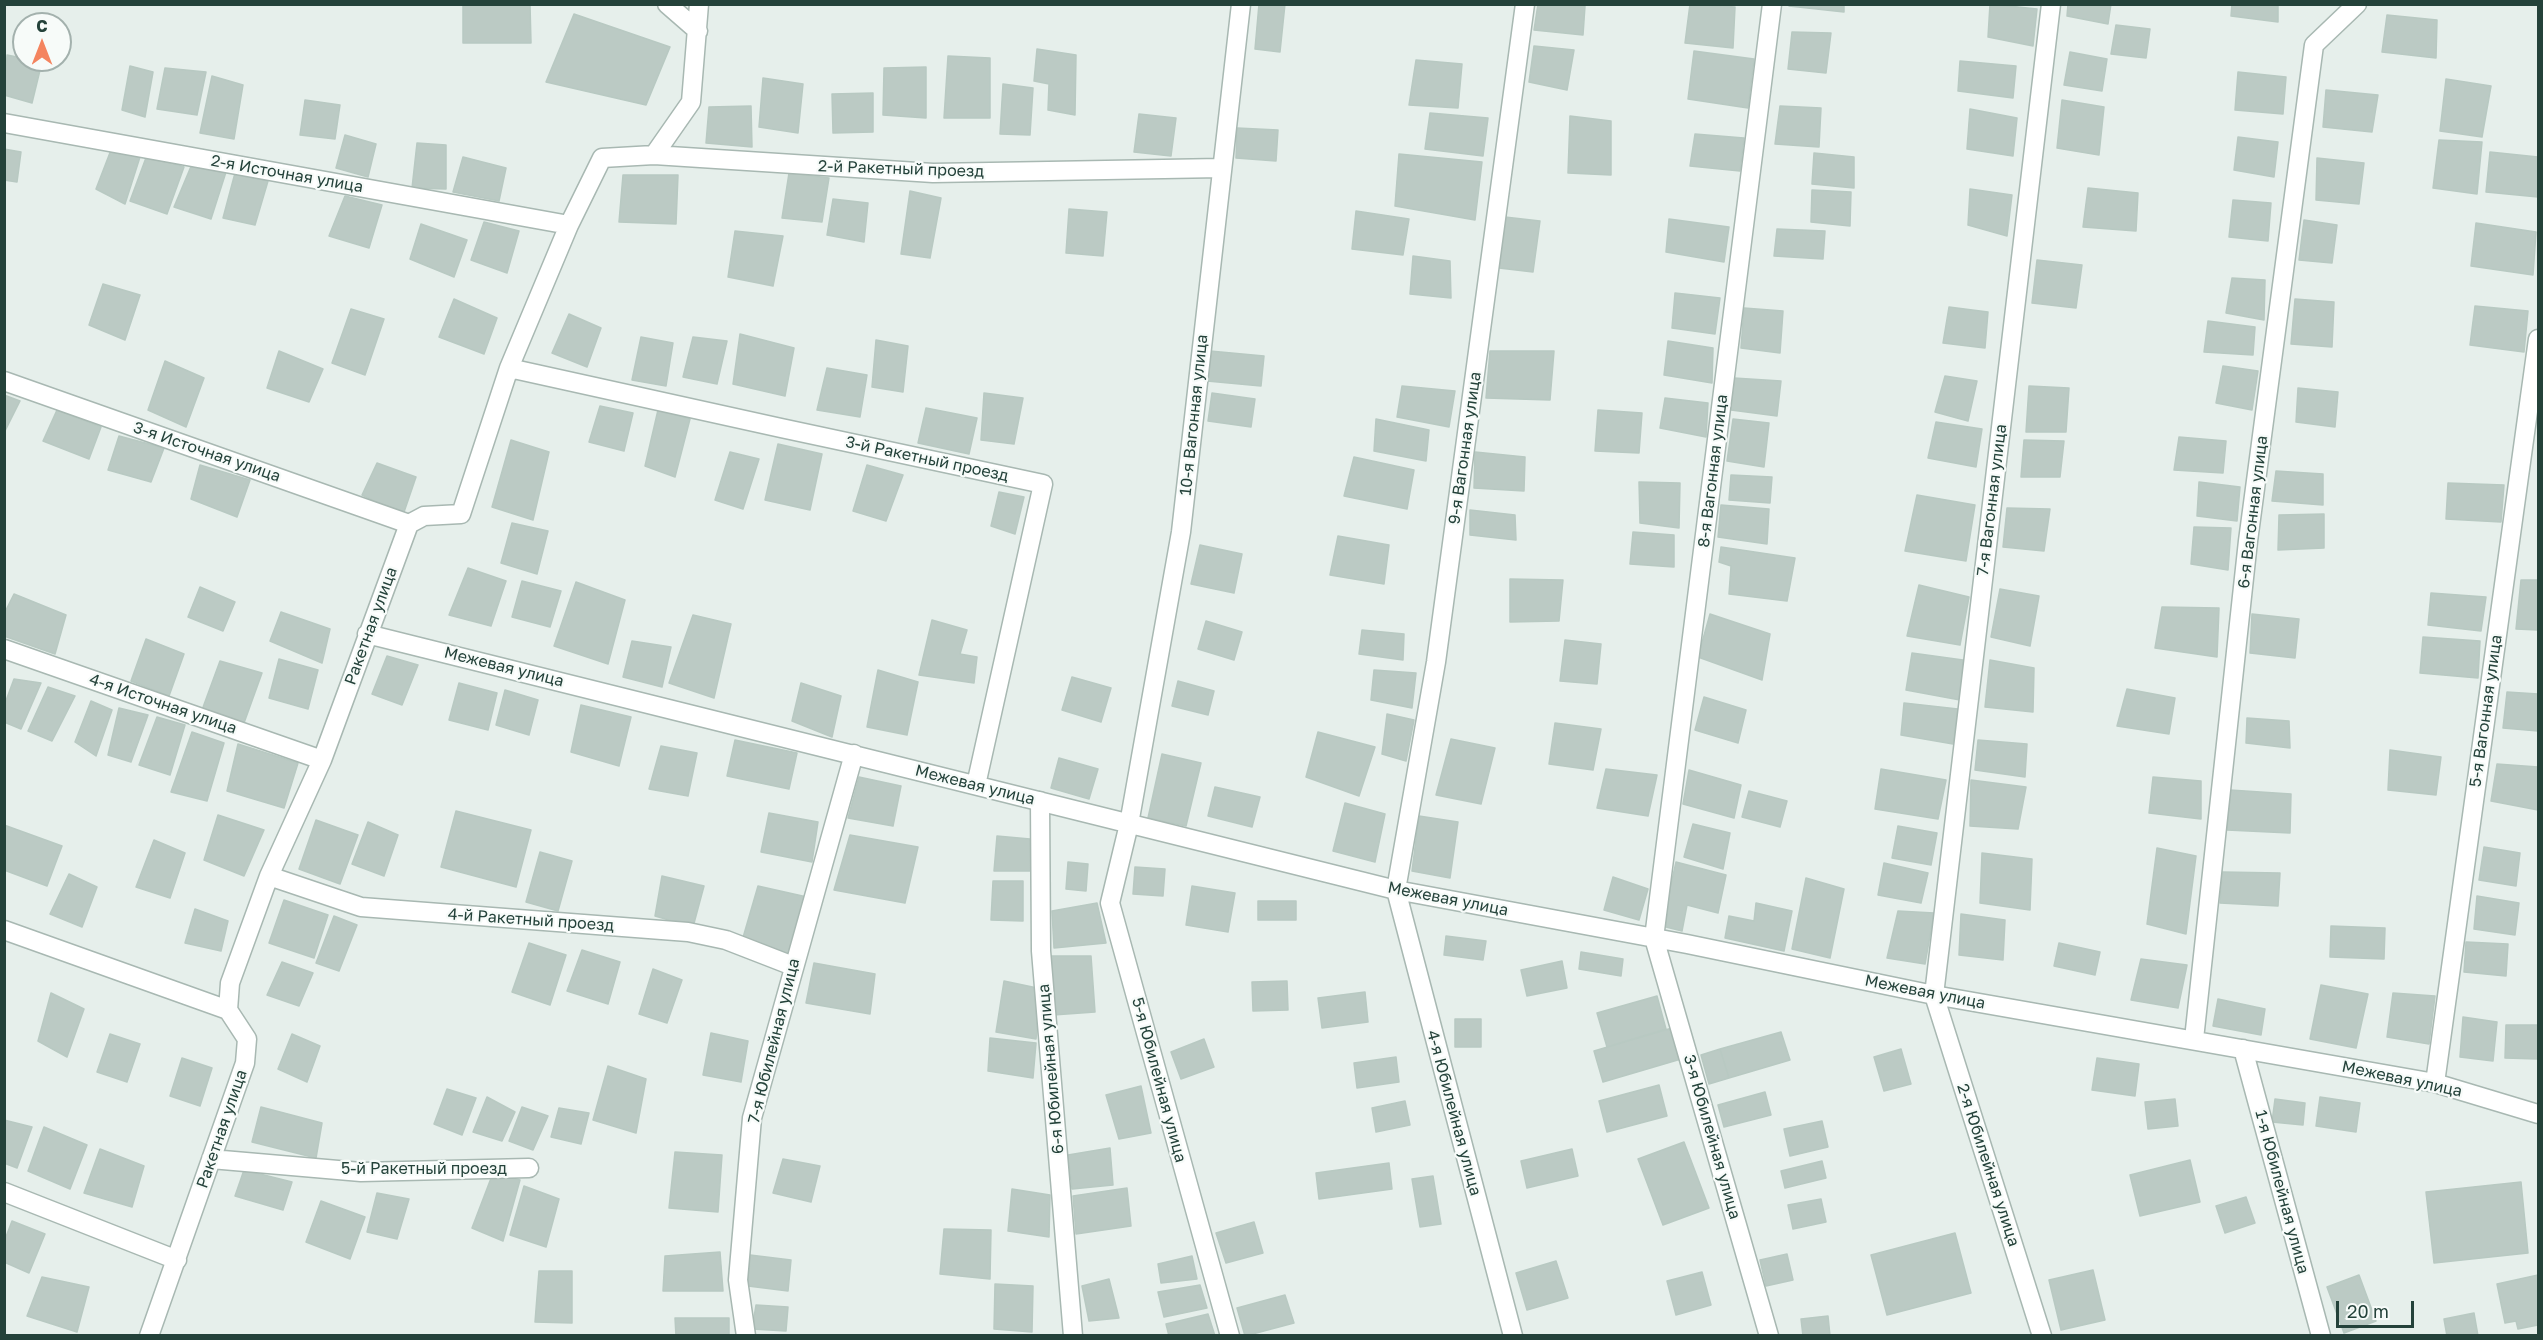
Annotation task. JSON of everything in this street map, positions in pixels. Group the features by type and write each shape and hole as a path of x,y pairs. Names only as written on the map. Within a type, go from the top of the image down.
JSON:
{"street":[{"path":"667,4 698,31"},
{"path":"409,524 424,516 460,514 509,368 569,225 602,158 654,154 691,102 699,4"},
{"name":"10-я Вагонная улица","path":"1129,824 1181,532 1241,4"},
{"name":"9-я Вагонная улица","path":"1396,890 1436,662 1524,4"},
{"name":"8-я Вагонная улица","path":"1654,938 1772,4"},
{"name":"7-я Вагонная улица","path":"1934,995 2051,4"},
{"name":"6-я Вагонная улица","path":"2194,1040 2248,541 2314,45 2357,4"},
{"name":"2-я Источная улица","path":"4,123 569,225"},
{"name":"2-й Ракетный проезд","path":"654,154 933,173 1221,168"},
{"name":"5-я Вагонная улица","path":"2435,1083 2538,339"},
{"name":"3-й Ракетный проезд","path":"509,368 1043,484 976,785"},
{"name":"3-я Источная улица","path":"4,381 409,524"},
{"name":"Ракетная улица","path":"149,1335 244,1063 247,1039 228,1010 230,982 269,876 322,760 409,524"},
{"name":"Межевая улица","path":"367,633 1396,890 1654,938 1934,995 2435,1083 2538,1114"},
{"name":"4-я Источная улица","path":"4,649 322,760"},
{"name":"7-я Юбилейная улица","path":"746,1335 738,1280 752,1118 854,754"},
{"name":"6-я Юбилейная улица","path":"1040,801 1041,951 1073,1335"},
{"name":"5-я Юбилейная улица","path":"1129,824 1110,903 1230,1335"},
{"name":"4-й Ракетный проезд","path":"269,876 361,907 688,932 726,940 793,966"},
{"name":"4-я Юбилейная улица","path":"1396,890 1513,1335"},
{"path":"4,930 228,1010"},
{"name":"3-я Юбилейная улица","path":"1654,938 1769,1335"},
{"name":"2-я Юбилейная улица","path":"1934,995 2042,1335"},
{"name":"1-я Юбилейная улица","path":"2242,1049 2321,1335"},
{"name":"5-й Ракетный проезд","path":"211,1159 361,1172 529,1168"},
{"path":"4,1192 177,1260"}],"building":[{"path":"463,4 530,4 531,43 463,43"},
{"path":"1259,4 1285,4 1280,52 1255,49"},
{"path":"1538,4 1585,6 1583,35 1534,30"},
{"path":"1690,4 1735,7 1733,48 1685,43"},
{"path":"1789,4 1844,4 1844,12 1789,6"},
{"path":"1990,4 2037,9 2033,46 1988,37"},
{"path":"2068,4 2111,4 2108,24 2067,16"},
{"path":"2232,4 2278,4 2278,22 2231,16"},
{"path":"574,14 670,47 646,105 546,82"},
{"path":"2387,15 2437,20 2436,58 2382,52"},
{"path":"2116,25 2150,29 2146,58 2111,54"},
{"path":"1792,32 1831,33 1826,73 1788,69"},
{"path":"1534,46 1574,50 1567,90 1529,82"},
{"path":"1037,49 1076,55 1075,115 1048,110 1049,84 1034,81"},
{"path":"1694,51 1754,59 1748,108 1688,99"},
{"path":"2070,52 2107,59 2102,91 2064,85"},
{"path":"7,55 12,56 12,72 40,72 32,103 4,95"},
{"path":"948,56 990,58 990,118 944,118"},
{"path":"1416,60 1462,64 1458,108 1409,105"},
{"path":"1960,61 2016,66 2013,98 1958,91"},
{"path":"130,66 153,72 145,117 122,110"},
{"path":"926,67 926,118 883,115 884,68"},
{"path":"165,68 206,72 197,115 157,109"},
{"path":"2238,72 2286,77 2283,114 2235,110"},
{"path":"212,76 243,85 234,139 200,133"},
{"path":"763,78 803,84 798,133 759,127"},
{"path":"2446,79 2491,86 2482,137 2440,131"},
{"path":"1003,84 1033,88 1030,135 1000,134"},
{"path":"2326,90 2378,95 2372,132 2323,127"},
{"path":"873,93 873,132 833,133 832,94"},
{"path":"305,100 340,105 335,139 300,135"},
{"path":"2062,100 2104,107 2099,155 2057,148"},
{"path":"751,106 752,147 706,143 709,107"},
{"path":"1780,106 1821,108 1819,147 1775,144"},
{"path":"1970,109 2017,118 2013,156 1967,149"},
{"path":"1430,113 1488,118 1483,156 1425,149"},
{"path":"1139,114 1176,118 1171,156 1134,152"},
{"path":"1570,116 1611,121 1611,175 1568,173"},
{"path":"1237,128 1278,130 1276,161 1236,158"},
{"path":"1695,134 1744,138 1740,171 1690,166"},
{"path":"345,135 376,144 368,177 336,168"},
{"path":"2238,137 2278,142 2274,177 2234,170"},
{"path":"2439,140 2482,142 2477,194 2433,188"},
{"path":"417,143 446,145 446,189 412,188"},
{"path":"4,149 21,152 17,182 4,180"},
{"path":"111,150 140,157 125,204 96,189"},
{"path":"2490,152 2538,157 2538,197 2486,192"},
{"path":"1814,153 1854,157 1854,188 1812,184"},
{"path":"1399,154 1482,162 1475,220 1395,206"},
{"path":"147,155 184,167 167,214 130,201"},
{"path":"463,157 506,168 499,201 453,192"},
{"path":"2317,158 2364,163 2359,204 2316,200"},
{"path":"192,164 226,172 211,219 174,207"},
{"path":"235,173 268,181 255,225 223,218"},
{"path":"789,173 829,178 822,222 782,218"},
{"path":"623,175 678,175 676,224 619,222"},
{"path":"2088,188 2138,193 2136,231 2083,227"},
{"path":"1970,189 2012,195 2007,236 1968,225"},
{"path":"1812,190 1851,192 1850,226 1811,222"},
{"path":"910,191 941,198 930,258 901,254"},
{"path":"345,196 382,205 369,248 329,236"},
{"path":"833,199 868,203 864,242 827,235"},
{"path":"2233,200 2271,203 2268,241 2229,237"},
{"path":"1069,209 1107,212 1103,256 1066,253"},
{"path":"1356,211 1409,219 1403,255 1352,249"},
{"path":"1505,217 1540,221 1533,272 1499,268"},
{"path":"1669,219 1729,227 1724,262 1666,252"},
{"path":"2304,220 2337,225 2332,263 2299,260"},
{"path":"484,222 519,231 507,273 471,260"},
{"path":"2476,223 2536,232 2533,275 2471,266"},
{"path":"421,224 467,240 454,277 410,259"},
{"path":"1777,229 1825,231 1823,259 1774,256"},
{"path":"735,231 783,236 773,286 728,277"},
{"path":"1413,256 1450,261 1451,298 1410,294"},
{"path":"2037,260 2082,265 2076,308 2032,303"},
{"path":"2232,278 2265,280 2264,320 2226,313"},
{"path":"103,284 140,295 125,340 89,325"},
{"path":"1675,293 1720,298 1715,334 1672,328"},
{"path":"454,299 497,318 484,354 439,337"},
{"path":"2295,299 2334,302 2332,347 2291,344"},
{"path":"2475,306 2528,311 2524,352 2470,345"},
{"path":"1949,307 1988,312 1985,348 1943,343"},
{"path":"1744,308 1783,311 1780,353 1741,348"},
{"path":"351,309 384,319 365,375 332,363"},
{"path":"569,314 601,328 587,367 552,353"},
{"path":"2208,321 2255,327 2253,355 2204,352"},
{"path":"740,334 794,348 785,396 733,384"},
{"path":"641,337 673,343 666,386 632,380"},
{"path":"693,337 727,341 717,384 683,377"},
{"path":"876,340 908,346 903,392 872,387"},
{"path":"1668,341 1713,348 1712,383 1664,375"},
{"path":"279,351 323,369 309,402 267,388"},
{"path":"1210,351 1264,356 1261,386 1207,381"},
{"path":"1490,351 1554,351 1550,400 1486,398"},
{"path":"165,361 204,378 186,427 148,410"},
{"path":"2223,366 2258,371 2252,410 2216,403"},
{"path":"827,368 867,375 860,417 817,410"},
{"path":"1945,376 1977,381 1968,421 1935,412"},
{"path":"1734,378 1781,381 1777,416 1731,410"},
{"path":"1402,386 1455,391 1449,427 1397,417"},
{"path":"2029,386 2069,388 2066,432 2026,432"},
{"path":"2298,388 2338,392 2335,427 2296,422"},
{"path":"984,393 1023,398 1014,444 981,440"},
{"path":"1212,393 1255,399 1251,427 1208,421"},
{"path":"4,395 20,401 4,433"},
{"path":"1665,398 1708,403 1706,437 1660,428"},
{"path":"600,406 633,413 624,451 589,442"},
{"path":"926,408 977,418 969,454 918,443"},
{"path":"57,410 101,427 89,459 43,441"},
{"path":"658,410 690,419 675,477 645,466"},
{"path":"1598,410 1642,413 1639,453 1595,451"},
{"path":"1376,419 1429,430 1426,461 1374,451"},
{"path":"1733,419 1769,423 1764,467 1727,461"},
{"path":"1936,422 1982,429 1976,467 1928,458"},
{"path":"119,436 164,448 151,482 108,470"},
{"path":"2179,437 2226,441 2223,473 2174,470"},
{"path":"511,440 549,452 533,520 492,507"},
{"path":"2024,440 2064,441 2060,477 2021,477"},
{"path":"778,444 822,454 810,510 765,500"},
{"path":"730,452 759,459 743,509 715,500"},
{"path":"1475,452 1525,457 1524,491 1474,488"},
{"path":"1354,457 1414,470 1407,509 1344,496"},
{"path":"377,463 416,477 403,515 362,495"},
{"path":"200,465 250,480 237,517 191,499"},
{"path":"867,465 903,475 886,521 853,511"},
{"path":"2276,471 2323,474 2323,505 2272,501"},
{"path":"1731,475 1772,477 1770,503 1729,500"},
{"path":"1639,482 1680,483 1679,528 1640,523"},
{"path":"2199,482 2240,487 2237,521 2197,516"},
{"path":"2448,483 2504,485 2501,522 2446,519"},
{"path":"999,492 1024,497 1015,534 991,526"},
{"path":"1917,495 1975,505 1966,561 1905,551"},
{"path":"1721,505 1769,509 1767,544 1718,537"},
{"path":"2007,508 2050,509 2044,551 2003,547"},
{"path":"1470,510 1515,515 1516,540 1470,535"},
{"path":"2324,514 2324,548 2278,550 2279,515"},
{"path":"512,523 548,531 537,574 501,563"},
{"path":"2194,527 2231,528 2228,570 2191,564"},
{"path":"1633,532 1674,535 1674,567 1630,564"},
{"path":"1338,536 1389,545 1384,584 1330,575"},
{"path":"1200,545 1242,554 1234,593 1191,584"},
{"path":"1721,547 1795,558 1787,601 1729,594 1731,566 1719,562"},
{"path":"468,568 506,581 491,626 449,615"},
{"path":"1510,579 1563,580 1559,621 1510,622"},
{"path":"2521,580 2538,580 2538,630 2516,629"},
{"path":"522,581 561,591 550,627 512,617"},
{"path":"576,582 625,600 608,664 554,646"},
{"path":"1919,585 1969,597 1960,645 1907,636"},
{"path":"200,587 235,602 223,631 188,617"},
{"path":"2000,589 2039,596 2030,646 1991,637"},
{"path":"2431,593 2486,597 2481,631 2428,625"},
{"path":"14,594 66,615 55,654 4,636 4,614"},
{"path":"2162,607 2219,608 2217,657 2155,648"},
{"path":"281,612 330,629 322,663 270,641"},
{"path":"1710,614 1770,634 1762,680 1698,657"},
{"path":"2252,614 2299,619 2295,658 2250,653"},
{"path":"693,615 731,624 714,698 669,683"},
{"path":"932,620 967,630 960,654 977,657 974,683 919,675"},
{"path":"1206,621 1242,632 1234,660 1198,649"},
{"path":"1362,630 1404,634 1403,660 1359,654"},
{"path":"2423,637 2480,641 2478,678 2420,673"},
{"path":"146,639 184,654 169,696 131,681"},
{"path":"1565,640 1601,644 1597,684 1560,681"},
{"path":"632,641 671,647 662,687 623,677"},
{"path":"1912,653 1963,660 1960,700 1906,690"},
{"path":"387,656 418,665 402,705 372,694"},
{"path":"279,659 318,670 308,709 269,698"},
{"path":"1990,660 2034,668 2033,712 1985,707"},
{"path":"220,661 262,673 244,723 202,710"},
{"path":"878,670 918,682 907,735 867,727"},
{"path":"1374,670 1416,673 1412,708 1371,700"},
{"path":"1072,677 1111,688 1101,722 1062,710"},
{"path":"14,679 41,683 21,729 4,722 4,706"},
{"path":"1178,681 1214,691 1208,715 1172,706"},
{"path":"459,683 497,693 488,730 449,720"},
{"path":"801,683 841,696 832,737 792,721"},
{"path":"48,687 75,696 52,741 28,731"},
{"path":"2127,689 2175,698 2169,734 2117,726"},
{"path":"505,690 538,700 529,735 496,725"},
{"path":"2507,692 2538,694 2538,731 2503,728"},
{"path":"1704,697 1746,710 1738,743 1695,730"},
{"path":"91,701 112,710 96,756 75,742"},
{"path":"1904,703 1958,709 1953,744 1901,735"},
{"path":"581,705 631,717 619,766 571,752"},
{"path":"119,708 148,715 131,762 108,755"},
{"path":"1387,714 1414,720 1406,761 1382,754"},
{"path":"157,717 185,725 170,775 139,765"},
{"path":"2247,718 2289,721 2290,748 2246,743"},
{"path":"1555,723 1601,729 1593,770 1549,764"},
{"path":"192,732 224,743 207,801 171,792"},
{"path":"1318,732 1375,747 1359,796 1306,777"},
{"path":"1451,739 1495,748 1481,804 1436,795"},
{"path":"735,740 797,753 789,789 727,776"},
{"path":"1978,740 2027,744 2025,777 1975,770"},
{"path":"238,744 298,763 284,808 227,791"},
{"path":"661,746 697,753 688,796 649,789"},
{"path":"2390,750 2441,757 2436,795 2388,790"},
{"path":"1162,754 1201,763 1186,826 1148,818"},
{"path":"1059,758 1098,769 1089,799 1051,788"},
{"path":"2497,764 2538,767 2538,810 2491,801"},
{"path":"1606,769 1657,775 1648,816 1597,808"},
{"path":"1881,769 1946,780 1938,819 1875,809"},
{"path":"1689,770 1741,785 1734,818 1683,804"},
{"path":"859,777 901,786 893,826 848,818"},
{"path":"2153,777 2201,781 2201,819 2149,813"},
{"path":"1971,780 2026,787 2018,829 1970,826"},
{"path":"1215,787 1260,797 1252,827 1208,816"},
{"path":"2230,790 2291,794 2290,833 2227,830"},
{"path":"1749,791 1787,801 1780,827 1742,817"},
{"path":"1345,803 1385,814 1375,862 1333,851"},
{"path":"456,811 531,830 516,887 441,867"},
{"path":"769,813 818,822 812,862 761,852"},
{"path":"218,815 264,830 244,876 204,860"},
{"path":"1419,816 1458,822 1450,878 1412,871"},
{"path":"316,820 358,835 340,884 299,869"},
{"path":"368,822 398,835 384,876 352,864"},
{"path":"1693,824 1730,833 1723,869 1684,857"},
{"path":"4,825 62,846 47,886 4,870"},
{"path":"1898,826 1937,833 1931,865 1892,858"},
{"path":"850,835 918,847 905,903 834,890"},
{"path":"997,836 1030,839 1031,871 994,871"},
{"path":"154,840 185,853 170,898 136,887"},
{"path":"2484,847 2520,853 2516,886 2479,880"},
{"path":"2157,848 2196,856 2186,934 2147,924"},
{"path":"540,852 572,861 558,911 526,902"},
{"path":"1982,853 2032,859 2030,910 1980,903"},
{"path":"1068,862 1088,864 1086,891 1066,889"},
{"path":"1676,862 1726,875 1718,913 1687,905 1682,931 1662,926"},
{"path":"1884,863 1928,873 1921,903 1878,895"},
{"path":"1135,867 1165,869 1163,896 1133,894"},
{"path":"2222,872 2280,873 2278,906 2220,903"},
{"path":"69,874 97,887 82,927 50,914"},
{"path":"662,876 704,886 693,927 655,916"},
{"path":"1613,877 1648,889 1639,920 1604,910"},
{"path":"1806,878 1844,889 1830,958 1792,949"},
{"path":"993,881 1023,881 1023,921 991,920"},
{"path":"758,886 807,897 790,955 742,941"},
{"path":"1192,886 1235,893 1228,932 1186,925"},
{"path":"2477,896 2519,903 2515,935 2474,929"},
{"path":"284,900 328,915 314,958 269,943"},
{"path":"1258,901 1296,901 1296,920 1258,920"},
{"path":"1097,903 1106,943 1054,948 1052,911"},
{"path":"1756,903 1792,911 1784,951 1725,938 1729,916 1754,921"},
{"path":"195,909 228,921 221,951 185,943"},
{"path":"1898,911 1934,913 1925,964 1887,958"},
{"path":"1961,914 2005,920 2003,960 1959,955"},
{"path":"334,916 357,925 339,971 316,963"},
{"path":"2331,926 2385,928 2384,959 2330,957"},
{"path":"1446,936 1486,941 1483,960 1444,955"},
{"path":"2466,942 2508,944 2506,976 2464,972"},
{"path":"529,943 566,955 550,1005 512,992"},
{"path":"2059,943 2100,952 2095,975 2054,966"},
{"path":"582,950 620,962 608,1004 567,991"},
{"path":"1581,952 1623,959 1621,976 1579,969"},
{"path":"1047,956 1091,956 1095,1012 1053,1015"},
{"path":"2141,959 2187,965 2178,1008 2131,1000"},
{"path":"1562,961 1567,988 1527,996 1521,970"},
{"path":"282,962 313,973 299,1006 267,995"},
{"path":"814,963 875,974 870,1014 806,1003"},
{"path":"653,969 682,980 667,1023 639,1014"},
{"path":"1004,981 1042,989 1036,1039 996,1032"},
{"path":"1287,981 1288,1010 1253,1011 1252,982"},
{"path":"2321,985 2368,994 2356,1048 2310,1039"},
{"path":"1365,992 1368,1022 1322,1028 1318,998"},
{"path":"51,993 84,1009 67,1057 38,1041"},
{"path":"2393,993 2435,996 2429,1044 2387,1037"},
{"path":"1657,996 1666,1029 1607,1047 1597,1013"},
{"path":"2218,999 2265,1009 2261,1035 2213,1026"},
{"path":"2463,1017 2497,1022 2493,1061 2460,1057"},
{"path":"1455,1019 1481,1019 1481,1047 1455,1047"},
{"path":"2506,1025 2538,1025 2538,1059 2505,1058"},
{"path":"1672,1028 1681,1059 1603,1082 1594,1051"},
{"path":"1781,1032 1790,1060 1729,1078 1720,1049"},
{"path":"711,1033 748,1041 741,1082 703,1075"},
{"path":"110,1034 140,1044 127,1082 97,1072"},
{"path":"292,1034 320,1046 307,1082 278,1069"},
{"path":"990,1038 1036,1043 1033,1078 988,1071"},
{"path":"1204,1039 1214,1067 1181,1079 1171,1052"},
{"path":"1720,1049 1729,1078 1709,1084 1701,1055"},
{"path":"1901,1049 1911,1084 1884,1091 1874,1057"},
{"path":"1396,1057 1399,1082 1357,1088 1354,1063"},
{"path":"182,1058 212,1068 200,1106 170,1096"},
{"path":"2097,1058 2139,1064 2135,1096 2092,1090"},
{"path":"608,1066 646,1079 636,1133 593,1120"},
{"path":"1659,1085 1667,1116 1607,1132 1599,1101"},
{"path":"1141,1086 1151,1133 1119,1139 1106,1095"},
{"path":"447,1089 476,1098 462,1135 434,1124"},
{"path":"1765,1092 1771,1115 1724,1127 1718,1105"},
{"path":"487,1097 515,1112 502,1141 473,1132"},
{"path":"2320,1097 2360,1103 2356,1132 2316,1126"},
{"path":"2175,1099 2178,1126 2148,1129 2145,1102"},
{"path":"2275,1099 2305,1103 2303,1125 2272,1122"},
{"path":"1405,1101 1410,1125 1376,1132 1372,1108"},
{"path":"261,1107 322,1123 316,1158 252,1142"},
{"path":"522,1107 548,1116 533,1150 509,1141"},
{"path":"559,1108 589,1113 581,1144 551,1137"},
{"path":"4,1120 32,1127 17,1168 4,1163"},
{"path":"1822,1121 1828,1147 1790,1156 1784,1129"},
{"path":"44,1127 87,1145 70,1189 28,1171"},
{"path":"1684,1142 1709,1208 1663,1225 1638,1159"},
{"path":"1110,1148 1113,1185 1072,1189 1068,1155"},
{"path":"100,1149 144,1166 132,1207 84,1193"},
{"path":"1572,1149 1578,1176 1527,1188 1521,1161"},
{"path":"675,1152 722,1155 718,1212 669,1208"},
{"path":"783,1159 820,1166 811,1202 773,1193"},
{"path":"2190,1160 2200,1202 2140,1216 2130,1175"},
{"path":"1822,1161 1826,1178 1785,1188 1781,1171"},
{"path":"1389,1163 1392,1189 1319,1199 1316,1173"},
{"path":"244,1170 292,1182 283,1210 235,1196"},
{"path":"493,1173 520,1180 503,1241 472,1228"},
{"path":"1433,1176 1441,1224 1420,1227 1412,1179"},
{"path":"2521,1182 2528,1253 2434,1263 2426,1192"},
{"path":"524,1186 559,1199 546,1247 510,1235"},
{"path":"1127,1188 1131,1226 1076,1234 1073,1196"},
{"path":"1012,1189 1050,1195 1049,1237 1008,1231"},
{"path":"377,1193 409,1199 397,1239 367,1232"},
{"path":"2246,1197 2255,1223 2225,1233 2216,1206"},
{"path":"1821,1199 1826,1222 1793,1229 1788,1205"},
{"path":"321,1201 365,1217 350,1259 306,1242"},
{"path":"12,1221 45,1234 29,1273 4,1262 4,1242"},
{"path":"1254,1222 1263,1253 1226,1263 1216,1233"},
{"path":"944,1229 991,1230 990,1279 940,1274"},
{"path":"1955,1233 1971,1293 1887,1315 1871,1255"},
{"path":"720,1252 723,1291 663,1291 665,1256"},
{"path":"1787,1254 1793,1280 1766,1286 1760,1260"},
{"path":"750,1255 791,1260 788,1291 748,1286"},
{"path":"1192,1256 1197,1279 1161,1283 1158,1264"},
{"path":"1556,1261 1568,1298 1527,1310 1516,1273"},
{"path":"2093,1270 2105,1320 2061,1330 2049,1280"},
{"path":"539,1271 572,1271 572,1323 535,1322"},
{"path":"1702,1272 1711,1305 1676,1315 1667,1281"},
{"path":"2359,1275 2376,1321 2344,1333 2327,1287"},
{"path":"2538,1275 2538,1325 2518,1329 2516,1321 2505,1323 2497,1284"},
{"path":"42,1277 89,1287 77,1332 27,1316"},
{"path":"1109,1279 1119,1318 1089,1321 1082,1286"},
{"path":"995,1284 1033,1286 1032,1332 994,1329"},
{"path":"1200,1285 1207,1308 1164,1317 1158,1292"},
{"path":"1285,1295 1294,1323 1245,1336 1237,1308"},
{"path":"756,1305 788,1307 786,1331 752,1329"},
{"path":"2474,1313 2478,1336 2447,1336 2444,1319"},
{"path":"1208,1314 1215,1336 1169,1336 1166,1324"},
{"path":"1828,1316 1830,1336 1803,1336 1801,1319"},
{"path":"675,1318 729,1318 729,1336 676,1336"}]}
